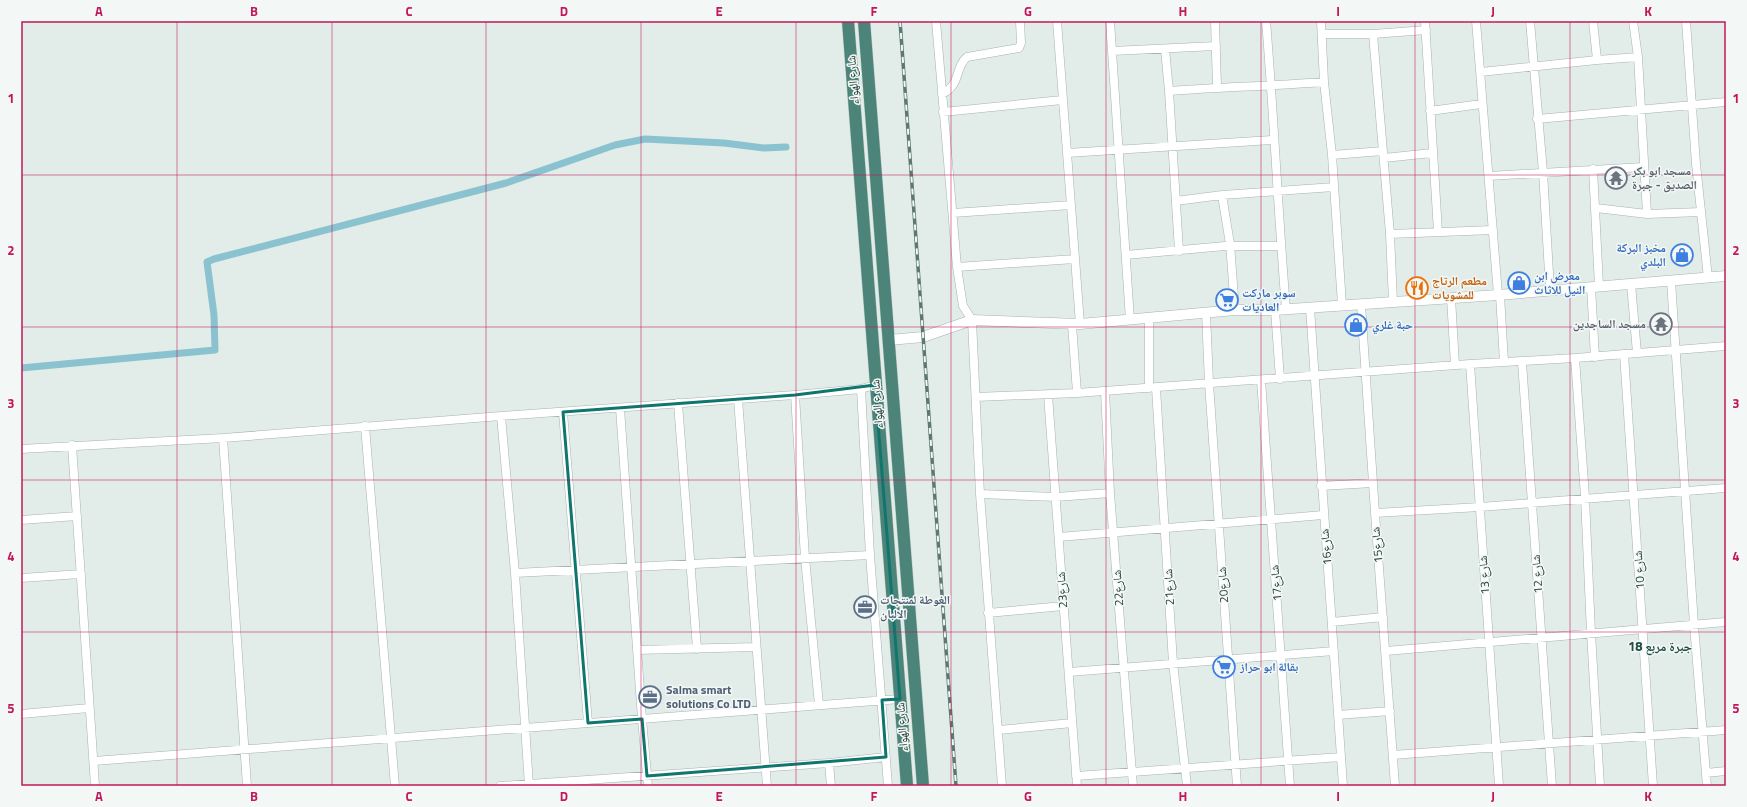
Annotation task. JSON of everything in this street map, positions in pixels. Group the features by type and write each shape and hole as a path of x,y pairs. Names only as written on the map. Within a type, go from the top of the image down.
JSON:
{"highway":[{"name":"شارع الهواء","path":"848,21 906,786"},
{"name":"شارع الهواء","path":"864,21 923,786"}],"street":[{"path":"936,21 957,267 963,306 972,320 980,494 988,613 999,730 1002,786"},
{"path":"942,94 952,87 962,63 967,57 1019,48 1021,43 1020,21"},
{"path":"1057,21 1075,259 1077,393"},
{"path":"1110,21 1117,149 1130,320"},
{"path":"1215,21 1217,87"},
{"path":"1266,21 1272,86 1274,140 1286,309"},
{"path":"1321,21 1324,82 1332,155 1342,305"},
{"path":"1425,21 1438,232"},
{"path":"1476,21 1481,72 1481,104 1489,176 1504,362"},
{"path":"1530,21 1537,120 1543,172 1550,290"},
{"path":"1593,21 1597,60"},
{"path":"1633,21 1638,57 1642,110 1643,167 1647,214"},
{"path":"1686,21 1700,212 1708,278"},
{"path":"1322,34 1373,34 1426,30"},
{"path":"1373,34 1390,234 1393,302"},
{"path":"1112,51 1216,46"},
{"path":"1165,49 1179,251"},
{"path":"1481,72 1638,57"},
{"path":"1169,91 1217,87 1272,86 1324,82"},
{"path":"943,112 1062,100"},
{"path":"1537,120 1726,102"},
{"path":"1430,111 1481,104"},
{"path":"1067,153 1274,140"},
{"path":"1332,155 1432,153"},
{"path":"1489,176 1643,167"},
{"path":"1594,169 1596,208 1594,357"},
{"path":"1176,201 1334,187"},
{"path":"1222,196 1230,244 1235,310"},
{"path":"952,213 1071,205"},
{"path":"1596,208 1647,214 1700,212"},
{"path":"1390,234 1493,230"},
{"path":"1126,255 1229,246 1281,246"},
{"path":"957,267 1075,259"},
{"path":"889,340 923,337 972,320 1076,324 1149,319 1235,310 1275,310 1499,295 1726,276"},
{"path":"1671,281 1694,625 1707,786"},
{"path":"1631,284 1637,353"},
{"path":"1451,298 1455,365"},
{"name":"شارع15","path":"1361,304 1395,786"},
{"name":"شارع16","path":"1310,308 1323,515 1343,786"},
{"path":"1275,310 1280,378"},
{"name":"شارع20","path":"1206,313 1208,383 1237,786"},
{"name":"شارع21","path":"1149,319 1152,388 1165,528 1173,663 1187,786"},
{"path":"976,397 1048,395 1152,388 1455,365 1594,357 1726,346"},
{"name":"شارع 10","path":"1624,354 1653,786"},
{"path":"1575,358 1585,498 1590,633 1600,786"},
{"name":"شارع 12","path":"1522,362 1552,786"},
{"name":"شارع 13","path":"1470,364 1499,786"},
{"name":"شارع17","path":"1262,380 1270,518 1282,655 1290,786"},
{"path":"21,449 72,445 223,438 365,426 795,395 861,389 875,385"},
{"path":"861,389 870,555 888,786"},
{"name":"شارع22","path":"1104,391 1110,493 1133,786"},
{"path":"795,395 805,558 819,705"},
{"name":"شارع23","path":"1048,395 1077,786"},
{"path":"738,399 767,786"},
{"path":"678,403 697,649"},
{"path":"620,408 648,786"},
{"path":"563,412 588,723"},
{"path":"501,416 515,573 529,785"},
{"path":"365,426 395,786"},
{"path":"223,438 247,786"},
{"path":"72,445 95,786"},
{"path":"1321,486 1373,483"},
{"path":"1375,514 1726,488"},
{"path":"980,494 1056,497 1110,493"},
{"path":"1059,537 1270,518 1323,515"},
{"path":"21,520 77,516"},
{"path":"515,573 870,555"},
{"path":"21,578 81,574"},
{"path":"988,613 1063,606"},
{"path":"1332,622 1383,618"},
{"path":"1386,651 1726,622"},
{"path":"637,650 756,647"},
{"path":"1069,672 1334,652"},
{"path":"94,761 900,699"},
{"path":"21,714 89,708"},
{"path":"1338,715 1390,711"},
{"path":"999,730 1072,723"},
{"path":"1393,756 1597,740 1650,734 1726,730"},
{"path":"500,786 593,783 647,776 766,766 829,763 886,757"},
{"path":"1076,776 1341,757"},
{"path":"829,763 831,786"},
{"path":"1706,772 1726,771"}],"highlighted area":[{"path":"875,385 900,699 882,700 886,757 647,776 642,719 588,723 563,412 795,395"}],"waterway":[{"path":"21,368 215,350 214,315 207,262 214,259 506,183 615,145 645,139 724,143 764,148 786,147"}],"railway":[{"path":"900,21 956,786"}],"place":[{"name":"مسجد ابو بكر الصديق - جبرة","path":"1616,178"},
{"name":"مخبز البركة البلدي","path":"1682,255"},
{"name":"معرض ابن النيل للاثاث","path":"1519,283"},
{"name":"مطعم الرتاج للمشويات","path":"1417,288"},
{"name":"سوبر ماركت العاديات","path":"1227,300"},
{"name":"مسجد الساجدين","path":"1661,324"},
{"name":"حبة غلري","path":"1356,325"},
{"name":"الغوطة لمنتجات الالبان","path":"865,607"},
{"name":"بقالة ابو حراز","path":"1224,667"},
{"name":"Salma smart solutions Co LTD","path":"650,697"}],"district":[{"name":"جبرة مربع 18","path":"1660,646"}]}
